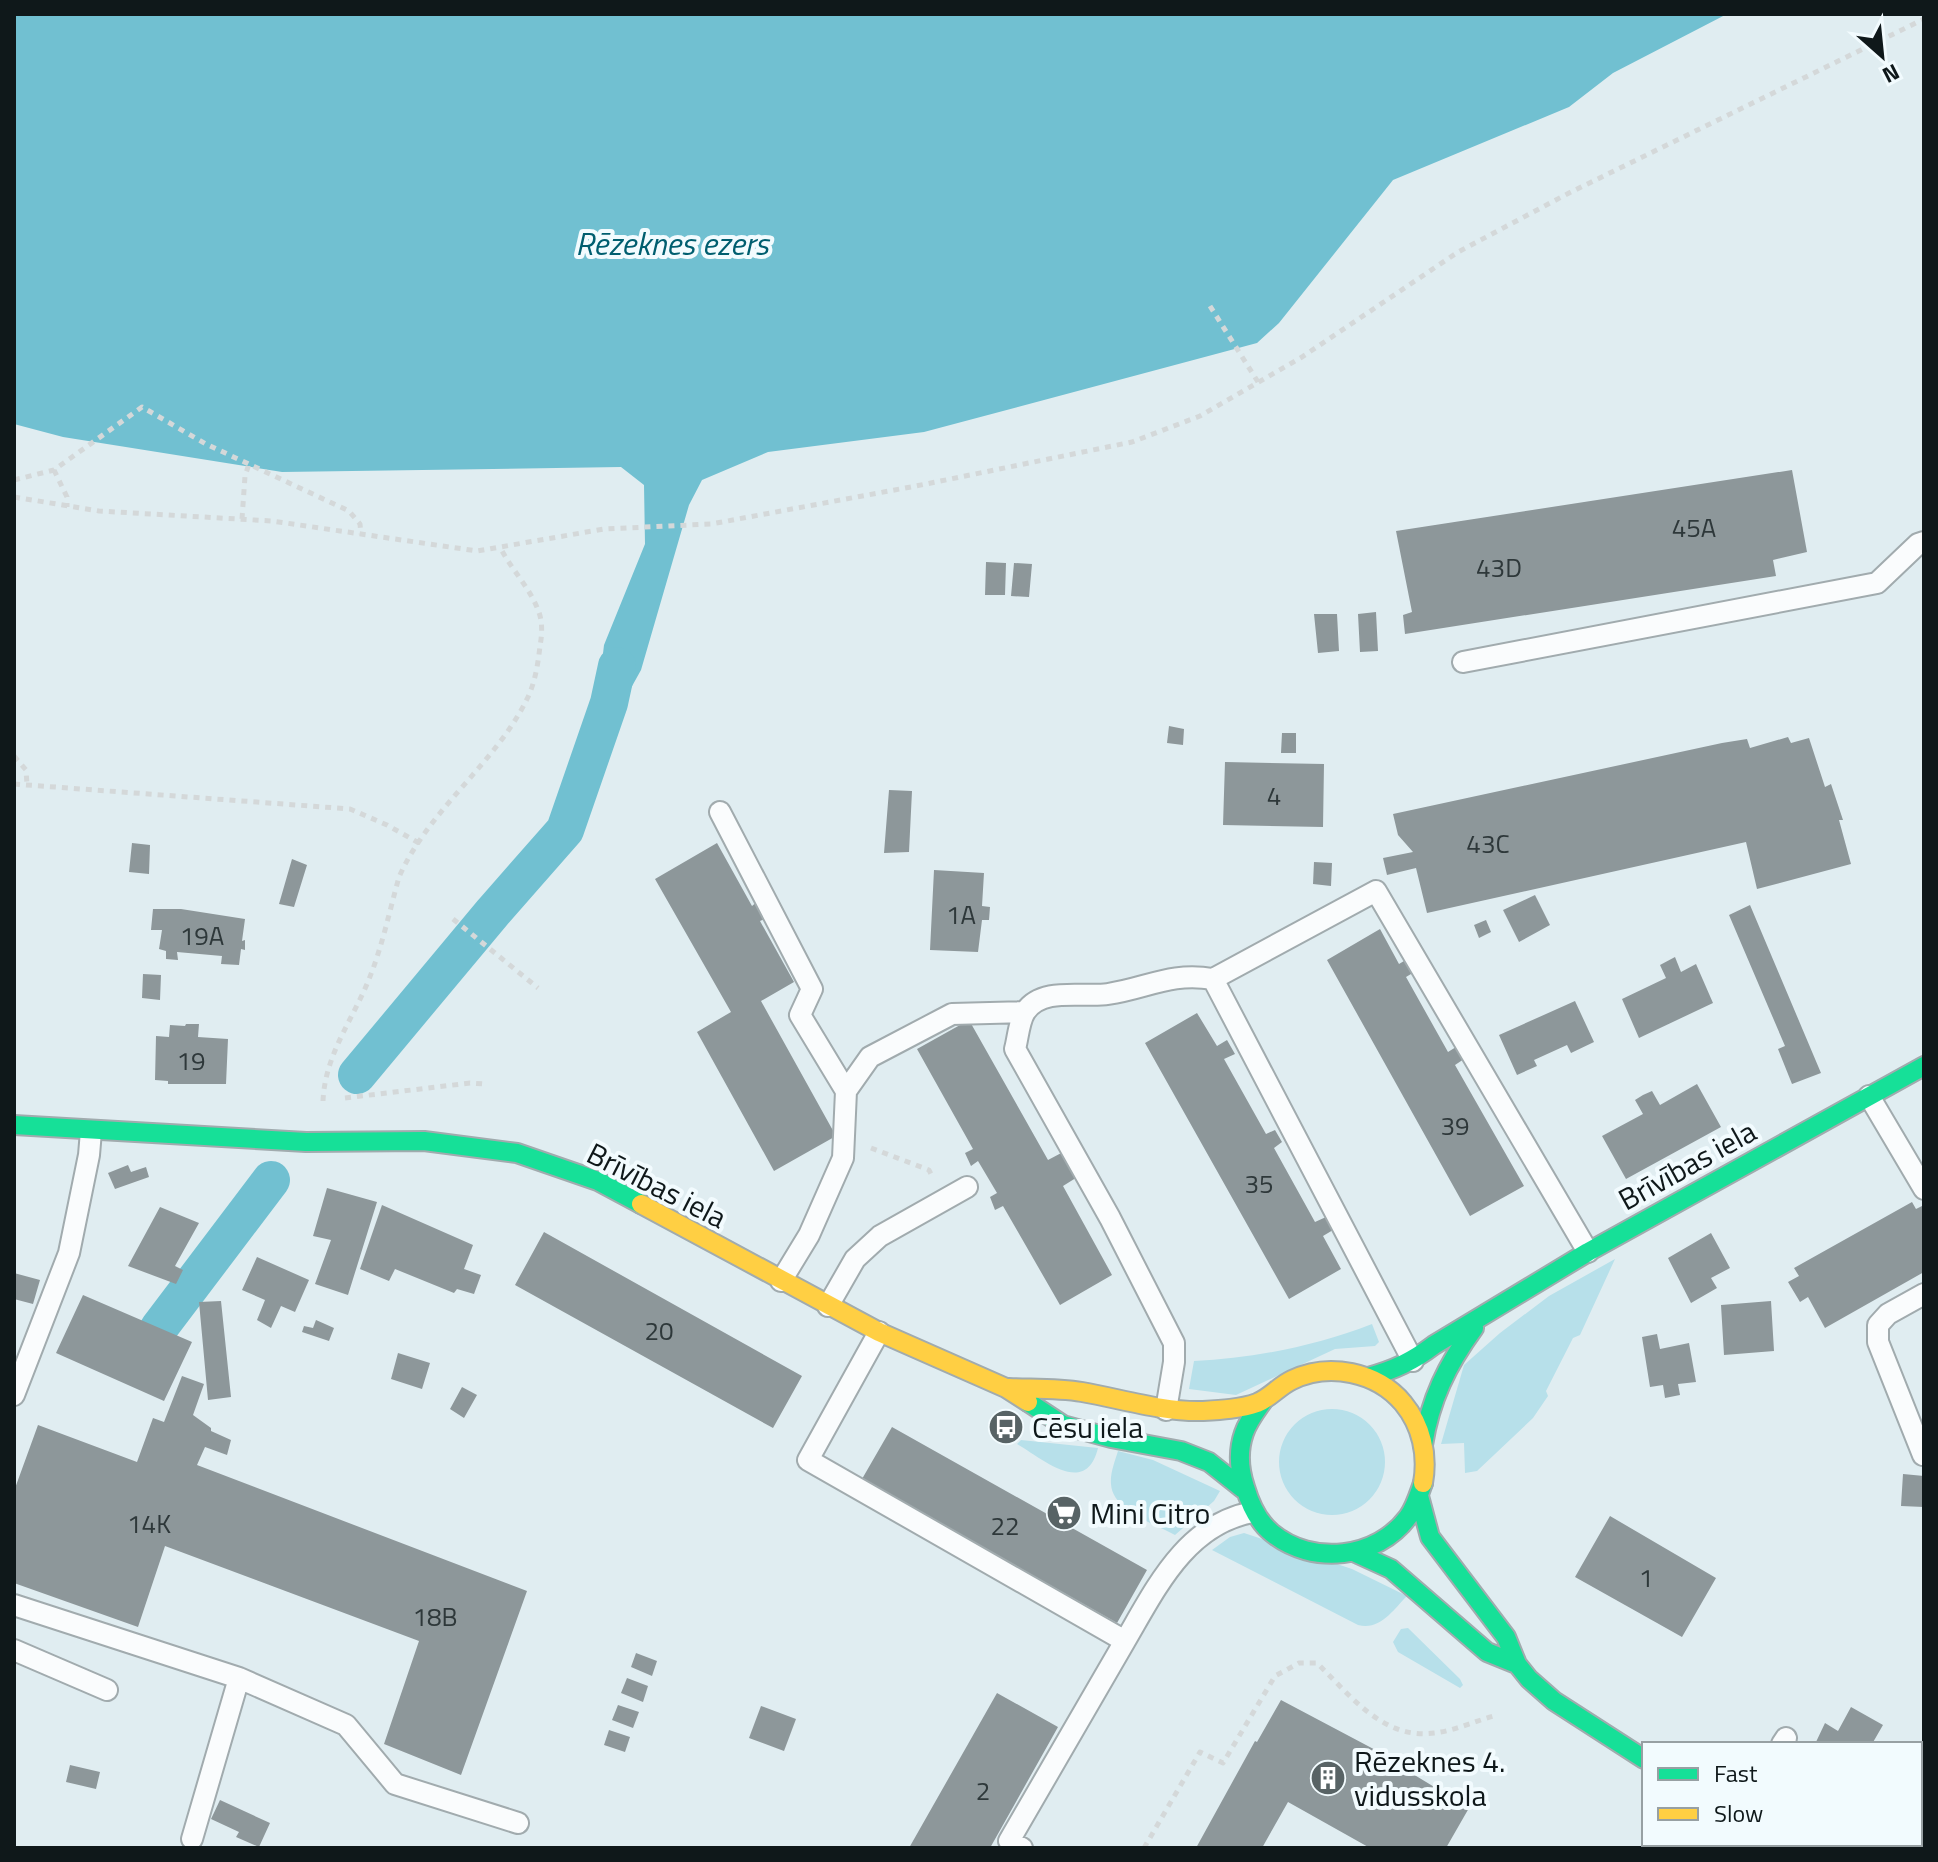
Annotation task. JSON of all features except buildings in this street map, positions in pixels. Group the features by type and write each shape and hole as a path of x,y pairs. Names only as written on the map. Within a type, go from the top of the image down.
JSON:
{"main road":[{"name":"Brīvības iela","path":"1480,1319 1588,1252 1924,1066"},
{"name":"Brīvības iela","path":"14,1125 306,1142 424,1141 517,1153 598,1181 879,1332 1006,1388"},
{"path":"1368,1377 1413,1361 1434,1345 1480,1319"},
{"path":"1423,1445 1435,1390 1450,1359 1480,1319"},
{"path":"1340,1370 1368,1377 1388,1389 1404,1404 1416,1423 1423,1445 1425,1462 1419,1496 1411,1512 1394,1532 1356,1553 1331,1556 1305,1552 1282,1541 1253,1512 1243,1489 1239,1458 1246,1427 1263,1401 1285,1383 1312,1372 1340,1370"},
{"path":"1006,1388 1080,1392 1166,1410 1218,1410 1263,1401"},
{"path":"1006,1388 1063,1425 1181,1451 1209,1462 1243,1489"},
{"path":"1419,1496 1430,1537 1506,1637 1517,1664 1554,1701 1642,1758"},
{"path":"1356,1553 1391,1569 1487,1652 1517,1664"}],"lane":[{"path":"1463,662 1877,583 1918,544 1924,542"},
{"path":"720,812 812,989 800,1015 846,1091 843,1158 809,1235 781,1281"},
{"path":"846,1091 870,1057 952,1014 1025,1012 1042,999 1076,994 1107,995 1190,975 1213,979 1376,891 1588,1252"},
{"path":"1213,979 1413,1361"},
{"path":"1025,1012 1015,1049 1110,1218 1174,1343 1166,1410"},
{"path":"1869,1096 1924,1189"},
{"path":"14,1395 69,1253 91,1131"},
{"path":"828,1306 855,1259 880,1236 967,1187"},
{"path":"1923,1455 1878,1342 1878,1325 1888,1314 1924,1294"},
{"path":"879,1332 808,1460 1125,1641"},
{"path":"1022,1848 1009,1841 1165,1573 1185,1549 1217,1524 1234,1515 1253,1512"},
{"path":"14,1605 239,1678 346,1725 395,1784 518,1823"},
{"path":"14,1650 107,1690"},
{"path":"192,1839 239,1678"}],"path":[{"path":"14,497 99,511 242,519 477,551 604,529 711,524 1132,442 1200,416 1302,357 1458,252 1569,193 1924,19"},
{"path":"1210,306 1258,382"},
{"path":"14,480 54,470 142,407 249,464 349,511 360,524 361,534"},
{"path":"242,519 245,476 249,464"},
{"path":"54,470 67,497 67,507"},
{"path":"484,1084 470,1083 323,1101 325,1080 336,1045 371,975 399,877 440,811 504,735 527,699 537,667 542,632 539,611 500,547"},
{"path":"14,756 26,770 27,785"},
{"path":"14,784 350,809 419,843"},
{"path":"453,919 538,988"},
{"path":"846,1139 929,1170 945,1200"},
{"path":"1144,1848 1200,1752 1223,1763 1275,1676 1299,1663 1317,1663 1367,1712 1388,1727 1414,1735 1437,1733 1494,1716"}],"shaded area":[{"path":"1615,1259 1580,1335 1573,1338 1546,1391 1548,1396 1533,1418 1477,1471 1465,1473 1464,1443 1441,1444 1464,1365 1549,1296"},
{"path":"1372,1324 1379,1342 1375,1346 1335,1349 1236,1395 1189,1389 1194,1361 1284,1350"},
{"path":"1332,1409 1352,1413 1370,1424 1381,1442 1385,1462 1381,1482 1370,1500 1352,1511 1332,1515 1312,1511 1294,1500 1283,1482 1279,1462 1283,1442 1294,1424 1312,1413"},
{"path":"1021,1440 1098,1448 1092,1463 1084,1470 1074,1472 1039,1458 1017,1444"},
{"path":"1118,1451 1153,1460 1220,1491 1214,1501 1175,1535 1126,1509 1113,1493 1111,1480"},
{"path":"1244,1533 1352,1569 1407,1596 1379,1622 1358,1625 1212,1550 1230,1537"},
{"path":"1408,1628 1460,1679 1463,1685 1460,1688 1398,1652 1393,1642 1401,1629"}],"water":[{"name":"Rēzeknes ezers","path":"14,14 1727,14 1613,73 1569,107 1393,180 1279,323 1257,343 924,432 768,452 702,480 689,505 641,670 616,715 596,713 604,645 645,544 644,485 621,467 282,472 63,437 14,424"}],"waterway":[{"path":"357,1075 565,830 609,703 617,666"},
{"path":"159,1328 271,1180"}],"traffic: fast":[{"path":"1368,1377 1411,1360 1588,1252 1924,1066"},
{"path":"14,1125 306,1142 424,1141 517,1153 598,1181 641,1204"},
{"path":"1423,1445 1441,1384 1474,1328"},
{"path":"1263,1401 1242,1439 1241,1473 1258,1518 1288,1544 1324,1554 1362,1549 1379,1542 1408,1517 1423,1483"},
{"path":"1028,1402 1063,1425 1181,1451 1209,1462 1243,1489"},
{"path":"1419,1496 1430,1537 1506,1637 1517,1664 1529,1679 1554,1701 1642,1758"},
{"path":"1356,1553 1391,1569 1487,1652 1514,1663"},
{"path":"1784,1846 1788,1848"}],"traffic: slow":[{"path":"641,1204 879,1332 1006,1388 1028,1402"},
{"path":"1009,1388 1073,1391 1157,1407 1202,1411 1257,1403 1287,1383 1306,1375 1337,1371 1352,1373 1392,1392 1410,1412 1422,1441 1425,1462 1423,1483"}],"place":[{"name":"Cēsu iela","path":"1006,1427"},
{"name":"Mini Citro","path":"1064,1513"},
{"name":"Rēzeknes 4. vidusskola","path":"1328,1778"}]}
